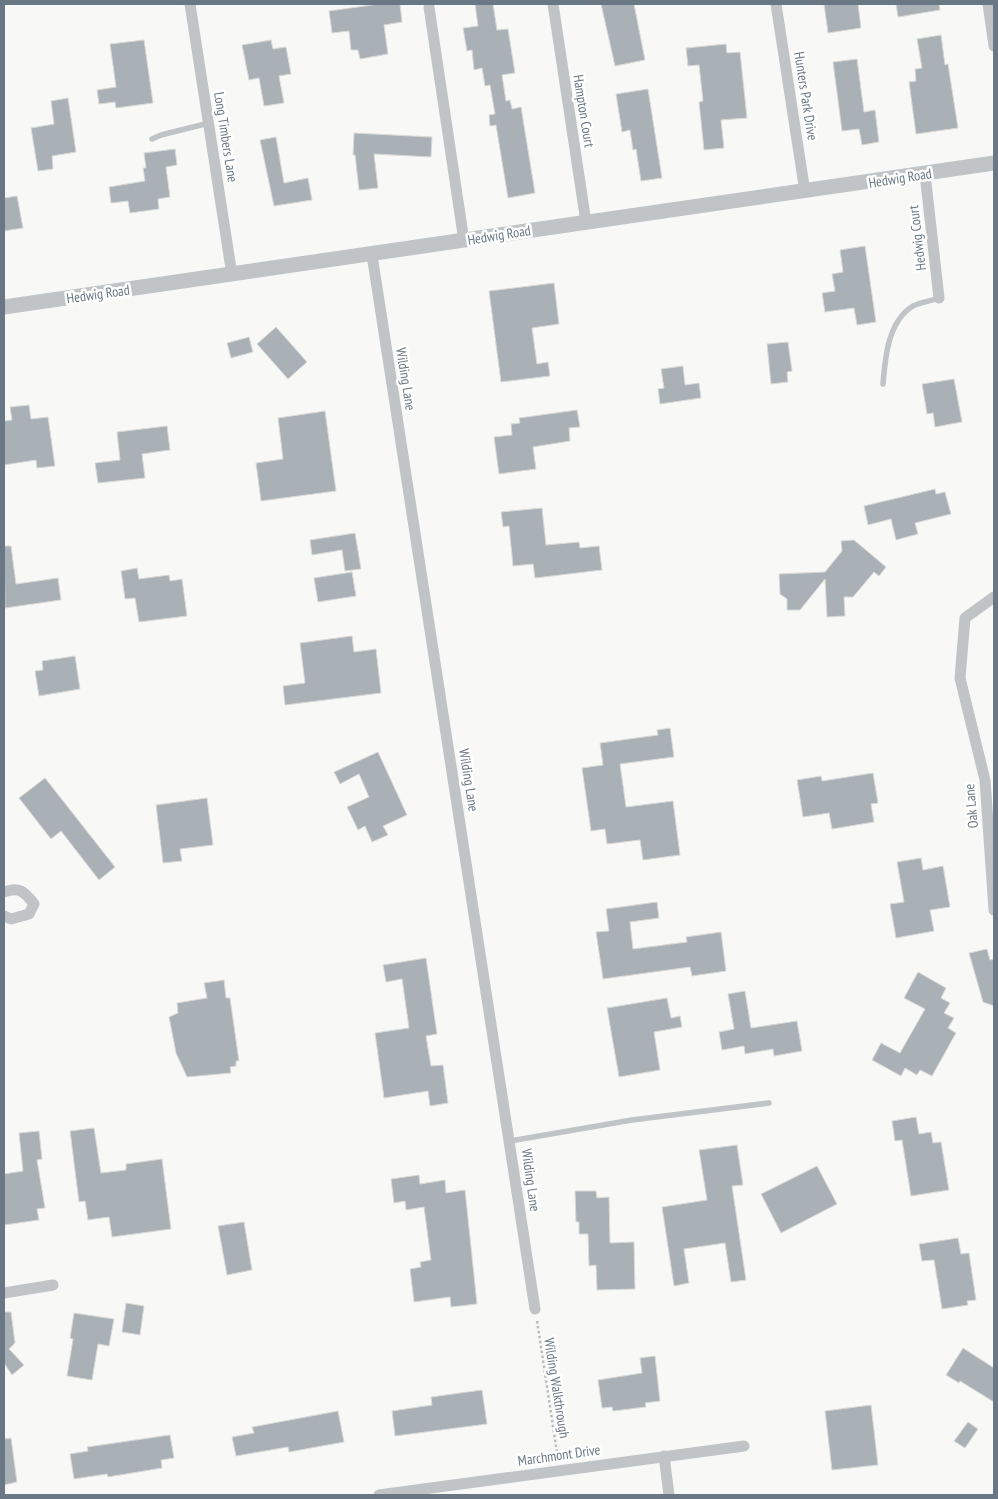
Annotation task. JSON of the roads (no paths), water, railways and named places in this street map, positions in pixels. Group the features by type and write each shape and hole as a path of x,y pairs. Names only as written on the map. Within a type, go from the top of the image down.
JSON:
{"street":[{"name":"Long Timbers Lane","path":"190,4 232,275"},
{"name":"Hampton Court","path":"552,4 586,222"},
{"name":"Hunters Park Drive","path":"776,4 805,192"},
{"path":"988,4 994,46"},
{"path":"429,7 464,241"},
{"name":"Hedwig Road","path":"4,308 994,163"},
{"name":"Hedwig Court","path":"925,174 939,298"},
{"name":"Wilding Lane","path":"372,255 535,1309"},
{"name":"Oak Lane","path":"994,597 965,618 960,678 984,780 994,910"},
{"path":"4,892 18,889 26,893 34,904 30,914 12,919 4,916"},
{"path":"4,1293 53,1285"},
{"name":"Marchmont Drive","path":"379,1495 744,1446"},
{"path":"664,1456 669,1495"}],"lane":[{"path":"152,139 179,129 209,123"},
{"path":"883,384 886,354 896,325 912,307 939,298"},
{"path":"510,1140 632,1120 768,1103"}]}
